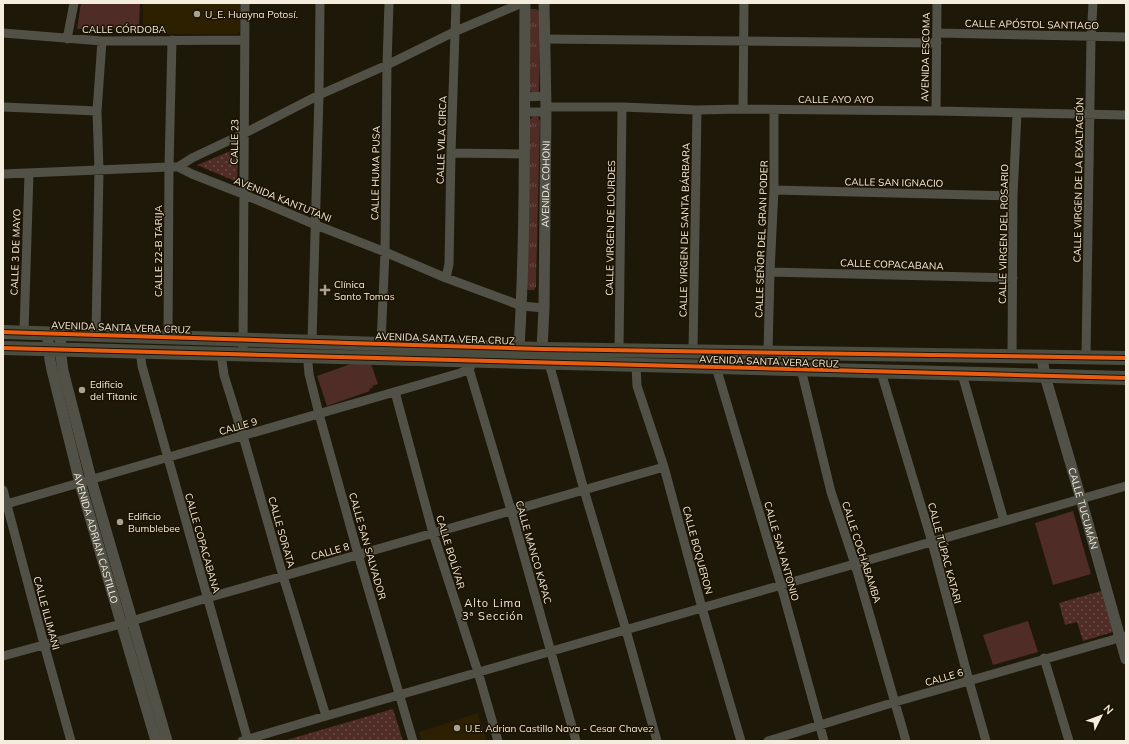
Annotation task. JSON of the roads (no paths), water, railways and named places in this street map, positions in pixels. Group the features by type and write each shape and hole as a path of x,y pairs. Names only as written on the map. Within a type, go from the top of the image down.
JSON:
{"main road":[{"name":"AVENIDA SANTA VERA CRUZ","path":"3,332 381,343 519,355 549,363 1126,378"},
{"name":"AVENIDA SANTA VERA CRUZ","path":"3,348 308,356 471,365 542,349 1126,358"}],"street":[{"path":"67,39 74,3"},
{"name":"CALLE 23","path":"243,354 245,3"},
{"path":"312,341 316,225 320,3"},
{"name":"CALLE HUMA PUSA","path":"381,343 385,252 389,3"},
{"name":"CALLE VILA CIRCA","path":"446,278 449,264 456,3"},
{"path":"174,167 319,95 387,65 456,31 523,3 524,154 522,306 519,355"},
{"name":"AVENIDA COHONI","path":"544,3 546,105 544,308 542,349 549,363 584,490 626,630 657,741"},
{"path":"743,109 744,3"},
{"name":"AVENIDA ESCOMA","path":"936,111 937,3"},
{"name":"CALLE VIRGEN DE LA EXALTACIÓN","path":"1086,357 1091,37 1093,3"},
{"name":"CALLE CÓRDOBA","path":"3,33 102,41 245,40"},
{"name":"CALLE APÓSTOL SANTIAGO","path":"937,33 1126,37"},
{"path":"544,39 937,43"},
{"name":"CALLE 22-B TARIJA","path":"168,336 174,167 172,40"},
{"path":"96,334 99,170 97,111 102,41"},
{"path":"524,97 546,105"},
{"path":"524,112 546,105"},
{"name":"CALLE AYO AYO","path":"546,105 697,110 936,111 1126,115"},
{"path":"3,107 97,111"},
{"name":"CALLE VIRGEN DE LOURDES","path":"619,350 622,107"},
{"name":"CALLE VIRGEN DE SANTA BÁRBARA","path":"693,351 697,110"},
{"name":"CALLE SEÑOR DEL GRAN PODER","path":"766,368 768,352 774,190 774,110"},
{"name":"CALLE VIRGEN DEL ROSARIO","path":"1012,356 1012,278 1017,113"},
{"path":"451,153 524,154"},
{"name":"AVENIDA KANTUTANI","path":"3,174 174,167 446,278 522,306 544,308"},
{"name":"CALLE 3 DE MAYO","path":"24,332 29,173"},
{"name":"CALLE SAN IGNACIO","path":"774,190 1014,196"},
{"name":"CALLE COPACABANA","path":"770,272 1012,278"},
{"name":"AVENIDA ADRIAN CASTILLO","path":"54,333 52,370 80,483 167,741"},
{"name":"AVENIDA ADRIAN CASTILLO","path":"54,349 63,371 156,741"},
{"name":"CALLE COPACABANA","path":"140,351 142,366 246,740"},
{"name":"CALLE SORATA","path":"221,354 224,375 326,716"},
{"name":"CALLE SAN SALVADOR","path":"308,356 309,374 319,414 413,741"},
{"name":"CALLE TUCUMÁN","path":"1042,357 1045,376 1123,637 1126,659"},
{"name":"CALLE 9","path":"5,505 460,373 471,365"},
{"name":"CALLE MANCO KAPAC","path":"471,365 576,741"},
{"name":"CALLE BOQUERON","path":"636,365 637,386 664,467 702,608 741,741"},
{"name":"CALLE SAN ANTONIO","path":"716,367 824,741"},
{"name":"CALLE COCHABAMBA","path":"801,369 830,492 856,564 906,741"},
{"name":"CALLE TÚPAC KATARI","path":"881,372 932,542 986,741"},
{"path":"962,374 1004,521"},
{"name":"CALLE BOLÍVAR","path":"395,392 433,533 478,672 498,741"},
{"name":"CALLE 8","path":"3,656 664,467"},
{"path":"246,740 400,694 551,652 1126,486"},
{"name":"CALLE ILLIMANI","path":"3,490 5,505 71,741"},
{"name":"CALLE 6","path":"768,741 1044,658 1123,637"},
{"path":"1044,658 1069,741"}],"place":[{"name":"U_E. Huayna Potosí.","path":"197,14"},
{"name":"Clínica Santo Tomas","path":"325,290"},
{"name":"Edificio del Titanic","path":"82,390"},
{"name":"Edificio Bumblebee","path":"120,522"},
{"name":"U.E. Adrian Castillo Nava - Cesar Chavez","path":"457,728"}],"district":[{"name":"Alto Lima 3ª Sección","path":"493,609"}]}
